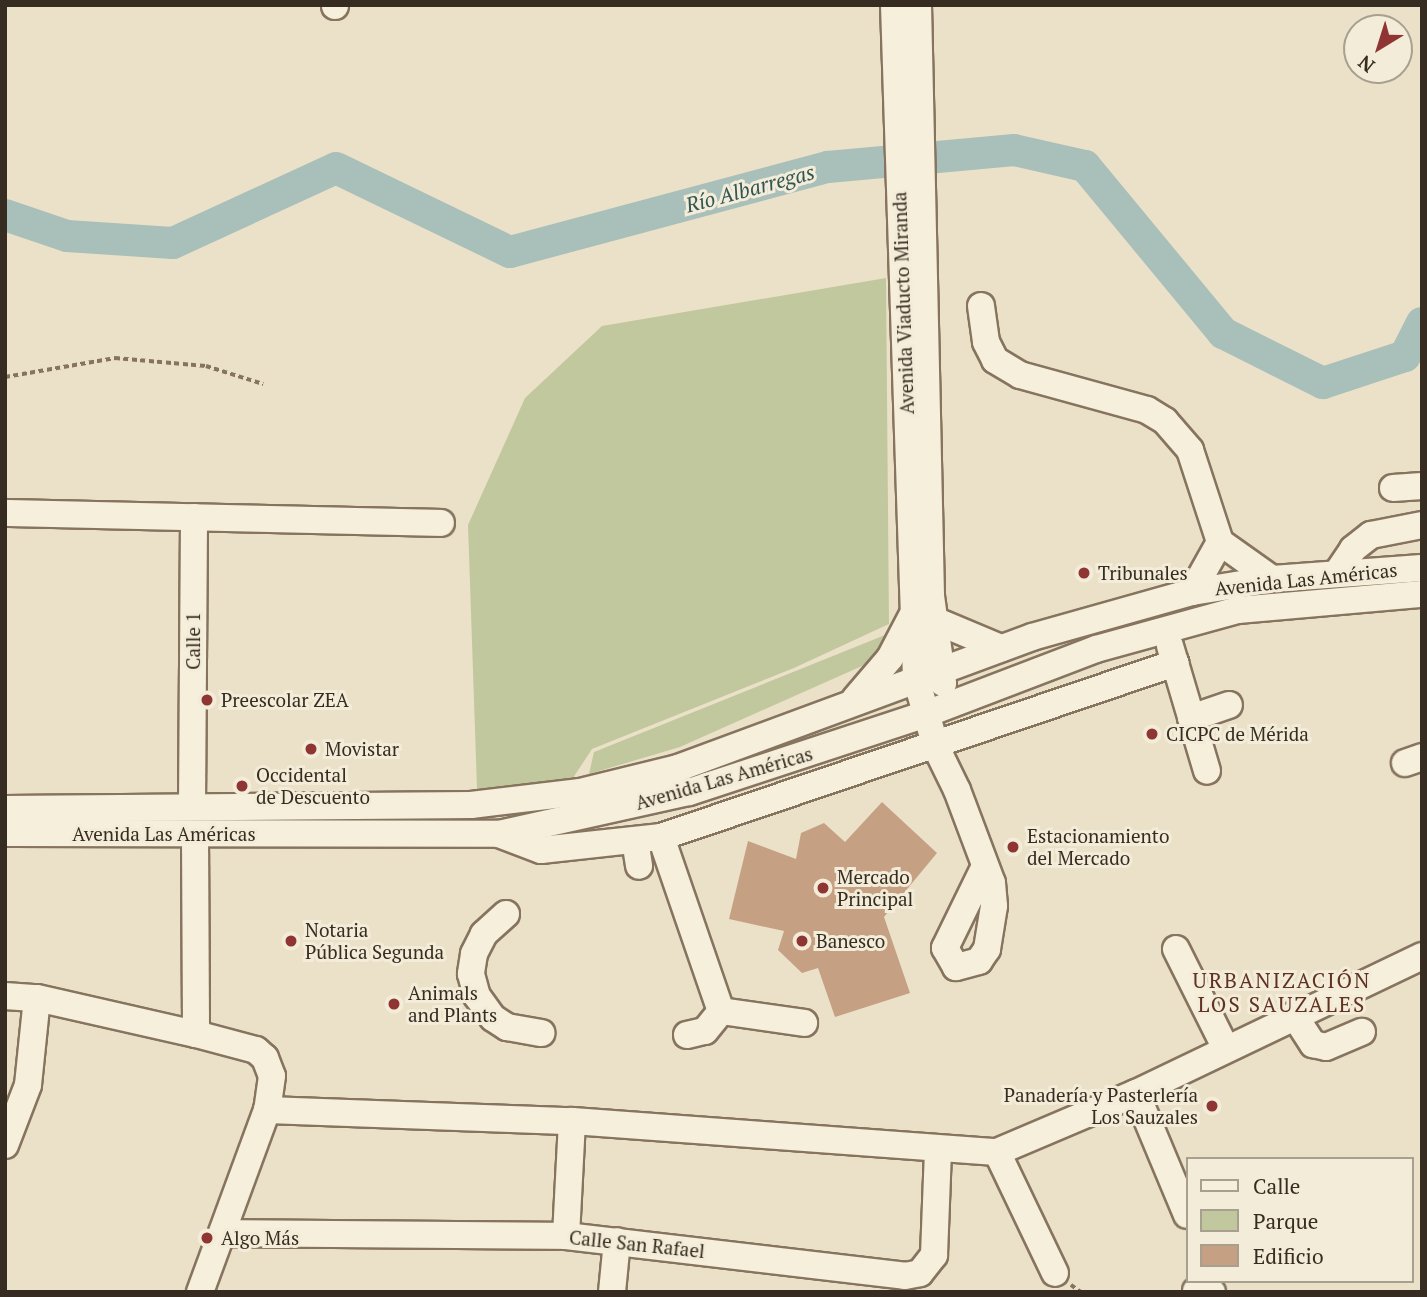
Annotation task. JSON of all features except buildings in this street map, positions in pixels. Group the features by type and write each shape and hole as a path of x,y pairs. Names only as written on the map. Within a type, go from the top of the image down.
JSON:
{"street":[{"name":"Avenida Viaducto Miranda","path":"894,5 923,607"},
{"name":"Avenida Viaducto Miranda","path":"918,5 923,607"},
{"path":"981,306 986,342 995,360 1020,375 1147,410 1179,434 1190,450 1220,542 1272,579"},
{"path":"1393,488 1422,486"},
{"path":"5,513 441,523"},
{"name":"Calle 1","path":"192,807 194,517"},
{"path":"1337,573 1353,549 1371,535 1422,525"},
{"path":"1192,593 1220,542"},
{"name":"Avenida Las Américas","path":"5,809 471,805 580,792 678,768 855,699 1002,648 1192,593 1272,579 1422,568"},
{"name":"Avenida Las Américas","path":"5,833 499,834 681,794 937,710 1045,671 1096,649 1238,610 1422,594"},
{"path":"923,607 1002,648"},
{"path":"923,607 928,674 937,710 936,747 985,866"},
{"path":"855,699 890,658 923,607"},
{"path":"1167,631 1207,771"},
{"path":"499,834 541,850 645,848 689,827 936,747 1056,702 1175,663"},
{"path":"1045,671 1056,702"},
{"path":"1191,718 1229,705"},
{"path":"681,794 689,827"},
{"path":"195,835 196,1034"},
{"path":"645,848 721,1011"},
{"path":"506,914 484,934 474,954 471,974 477,996 493,1018 507,1027 541,1033"},
{"path":"1175,949 1226,1049"},
{"path":"267,1110 572,1121 997,1152 1136,1093 1422,956"},
{"path":"5,996 37,998 196,1034 256,1050 265,1058 272,1076 267,1110 200,1292"},
{"path":"5,1145 28,1085 37,998"},
{"path":"721,1011 804,1023"},
{"path":"687,1035 705,1031 721,1011"},
{"path":"1294,1015 1313,1044 1326,1046 1362,1032"},
{"path":"1136,1093 1186,1213"},
{"path":"566,1236 572,1121"},
{"name":"Calle San Rafael","path":"223,1233 566,1236 905,1276 920,1273 934,1255 937,1238 938,1149"},
{"path":"997,1152 1055,1273"},
{"path":"612,1292 617,1241"},
{"path":"1196,1292 1212,1292"}],"path":[{"path":"5,377 115,358 206,366 263,384"}],"green space":[{"path":"886,278 889,624 794,668 592,749 573,778 477,789 468,525 525,398 602,326"},
{"path":"885,635 871,662 680,747 589,774 594,752"}],"waterway":[{"name":"Río Albarregas","path":"5,215 67,236 173,243 336,168 510,252 828,167 1014,150 1085,166 1223,333 1323,383 1405,356 1422,323"}],"place":[{"name":"Tribunales","path":"1084,573"},
{"name":"Preescolar ZEA","path":"207,700"},
{"name":"CICPC de Mérida","path":"1152,734"},
{"name":"Movistar","path":"311,749"},
{"name":"Occidental de Descuento","path":"242,786"},
{"name":"Estacionamiento del Mercado","path":"1013,847"},
{"name":"Mercado Principal","path":"823,888"},
{"name":"Notaria Pública Segunda","path":"291,941"},
{"name":"Banesco","path":"802,941"},
{"name":"Animals and Plants","path":"394,1004"},
{"name":"Panadería y Pasterlería Los Sauzales","path":"1212,1106"},
{"name":"Algo Más","path":"207,1238"}],"district":[{"name":"URBANIZACIÓN LOS SAUZALES","path":"1282,992"}]}
